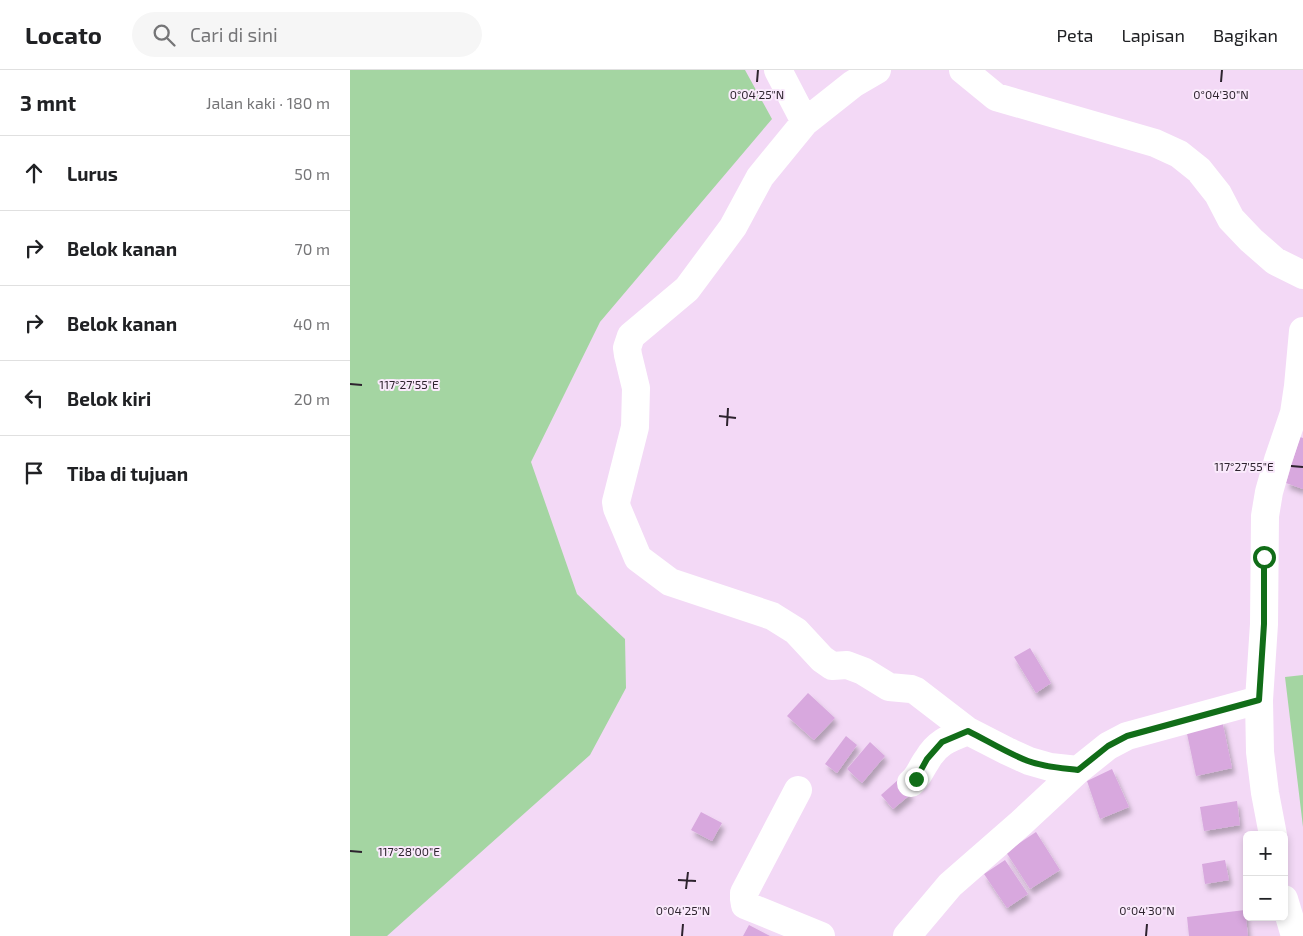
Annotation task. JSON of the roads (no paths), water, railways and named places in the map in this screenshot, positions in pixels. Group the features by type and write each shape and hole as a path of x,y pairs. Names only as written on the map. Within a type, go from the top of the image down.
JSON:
{"street":[{"path":"778,70 805,122"},
{"path":"877,70 853,84 805,122 760,177 733,227 688,289 631,336 627,348 636,388 635,427 617,498 617,508 638,558 670,582 772,616 796,632 822,659 832,666 847,664 863,671 889,687 911,689 968,731 1007,752 1050,767 1078,770"},
{"path":"963,70 996,97 1155,143 1178,154 1199,170 1218,194 1231,219 1250,240 1275,261 1303,274"},
{"path":"1272,831 1260,752 1259,700 1264,624 1265,516 1269,492 1278,460 1294,413 1303,331"},
{"path":"907,936 950,885 1078,770 1108,746 1127,736 1259,700"},
{"path":"912,783 927,759 942,742 968,731"},
{"path":"798,790 744,893 744,899 746,905 821,936"},
{"path":"1288,912 1295,936"}]}
